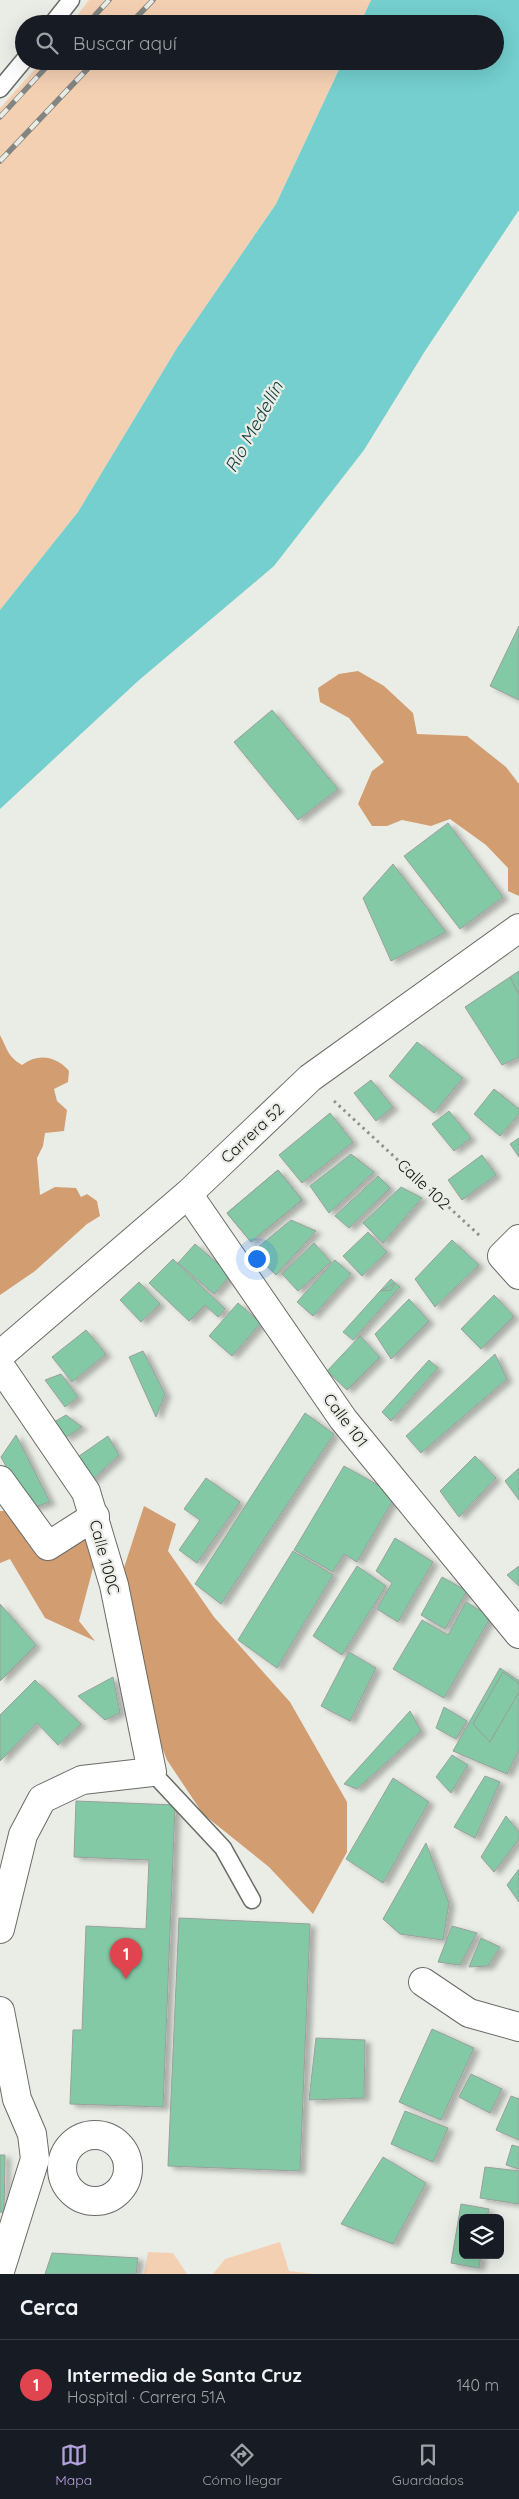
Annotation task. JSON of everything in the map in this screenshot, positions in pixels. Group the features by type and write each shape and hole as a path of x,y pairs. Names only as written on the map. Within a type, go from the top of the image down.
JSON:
{"street":[{"name":"Carrera 52","path":"0,1355 188,1194 310,1078 519,928"},
{"name":"Calle 101","path":"188,1194 343,1418 519,1634"},
{"name":"Calle 100C","path":"0,1366 86,1492 95,1516 114,1584 152,1772"},
{"path":"0,1480 48,1546 95,1516"},
{"path":"0,1930 23,1835 42,1800 82,1780 152,1772"},
{"path":"423,1982 469,2013 519,2027"},
{"path":"0,2011 17,2099 32,2134 35,2159 0,2271"},
{"path":"35,2159 62,2170"}],"lane":[{"path":"59,15 71,0"},
{"path":"0,89 16,70"},
{"path":"152,1772 223,1848 252,1900"}],"path":[{"name":"Calle 102","path":"328,1095 513,1257"}],"shaded area":[{"path":"89,0 371,0 364,15 78,15"},
{"path":"34,70 339,70 276,204 177,348 78,512 0,610 0,108"},
{"path":"358,671 384,686 413,713 417,734 467,736 506,767 519,784 519,896 508,891 508,868 486,845 450,819 431,826 402,820 387,826 372,826 358,804 372,771 384,762 349,718 320,702 318,688 339,674"},
{"path":"0,1035 10,1055 22,1065 34,1059 47,1058 53,1059 69,1071 68,1082 54,1089 57,1101 67,1110 64,1131 45,1133 43,1146 37,1158 40,1195 55,1187 76,1188 81,1197 87,1194 97,1201 100,1216 87,1224 35,1271 0,1295"},
{"path":"86,1492 98,1549 79,1621 95,1641 45,1618 10,1559 0,1563 0,1511 30,1511 52,1527 57,1545"},
{"path":"144,1506 176,1524 168,1551 214,1617 290,1702 347,1802 347,1852 313,1914 269,1867 203,1814 167,1760 109,1614"},
{"path":"280,2242 289,2271 315,2274 213,2274 225,2259"},
{"path":"148,2252 173,2253 187,2274 144,2274"}],"water":[{"name":"Río Medellín","path":"371,0 519,0 519,210 425,351 364,450 274,566 138,681 0,809 0,610 78,512 177,348 276,204 339,70 504,70 504,15 364,15"}],"building":[{"path":"519,626 519,700 490,686"},
{"path":"272,710 338,789 298,820 234,742"},
{"path":"448,823 503,897 460,929 404,856"},
{"path":"393,864 446,932 391,961 363,898"},
{"path":"519,971 519,995 510,977"},
{"path":"510,977 519,995 519,1057 502,1065 465,1007"},
{"path":"417,1042 463,1078 434,1113 389,1076"},
{"path":"371,1080 393,1107 376,1121 354,1093"},
{"path":"494,1089 519,1109 519,1114 500,1136 474,1114"},
{"path":"449,1111 471,1138 454,1151 432,1124"},
{"path":"330,1113 353,1142 302,1183 279,1155"},
{"path":"519,1138 519,1157 510,1144"},
{"path":"351,1154 374,1172 329,1213 310,1186"},
{"path":"482,1155 496,1175 462,1200 448,1180"},
{"path":"278,1170 302,1200 251,1242 227,1213"},
{"path":"278,1170 302,1200 251,1242 227,1213"},
{"path":"378,1176 390,1188 349,1228 335,1216"},
{"path":"401,1187 422,1198 383,1243 363,1223"},
{"path":"291,1220 316,1231 276,1275 252,1252"},
{"path":"368,1232 387,1252 362,1276 343,1256"},
{"path":"452,1240 479,1265 435,1307 415,1279"},
{"path":"314,1243 331,1262 298,1291 282,1274"},
{"path":"195,1244 231,1275 214,1294 178,1263"},
{"path":"173,1259 225,1309 218,1317 205,1305 189,1321 149,1283"},
{"path":"335,1260 351,1274 313,1316 297,1302"},
{"path":"391,1279 400,1287 353,1340 343,1332"},
{"path":"139,1282 160,1304 141,1322 120,1300"},
{"path":"395,1283 391,1290 380,1291"},
{"path":"494,1295 514,1316 481,1349 461,1329"},
{"path":"409,1299 429,1321 391,1359 375,1334"},
{"path":"238,1303 261,1323 232,1356 209,1336"},
{"path":"86,1330 106,1354 72,1382 52,1357"},
{"path":"360,1336 380,1357 347,1390 327,1371"},
{"path":"143,1351 165,1394 156,1417 129,1357"},
{"path":"495,1354 507,1379 421,1453 406,1436"},
{"path":"429,1360 438,1368 391,1421 382,1412"},
{"path":"61,1374 78,1397 65,1407 45,1380"},
{"path":"305,1413 334,1434 221,1604 195,1584"},
{"path":"66,1415 82,1427 65,1438 54,1422"},
{"path":"16,1435 50,1502 29,1509 1,1457"},
{"path":"108,1436 119,1455 90,1482 69,1463"},
{"path":"475,1456 496,1478 459,1517 440,1491"},
{"path":"344,1466 396,1495 357,1562 344,1554 333,1572 294,1550"},
{"path":"519,1468 519,1500 505,1481"},
{"path":"206,1478 240,1502 197,1563 179,1550 200,1520 184,1509"},
{"path":"395,1538 433,1562 398,1622 377,1609 392,1583 376,1571"},
{"path":"293,1551 333,1575 277,1668 238,1640"},
{"path":"357,1566 386,1586 342,1655 313,1636"},
{"path":"519,1566 519,1586 507,1575"},
{"path":"442,1577 467,1591 445,1629 421,1615"},
{"path":"466,1602 491,1617 444,1698 393,1669 422,1620 448,1635"},
{"path":"0,1604 36,1645 0,1681"},
{"path":"349,1652 376,1668 350,1721 321,1706"},
{"path":"500,1668 519,1681 519,1750 507,1774 453,1751"},
{"path":"503,1672 519,1684 519,1692 490,1742 473,1724"},
{"path":"113,1677 120,1713 105,1720 78,1696"},
{"path":"35,1680 81,1724 58,1745 37,1723 0,1761 0,1715"},
{"path":"444,1707 467,1721 456,1739 436,1728"},
{"path":"410,1711 421,1731 357,1789 344,1784"},
{"path":"452,1755 468,1765 451,1793 436,1777"},
{"path":"485,1776 500,1782 475,1838 454,1827"},
{"path":"393,1778 429,1802 383,1883 346,1859"},
{"path":"76,1801 175,1805 163,2107 70,2104 73,2030 82,2030 86,1926 146,1929 149,1860 74,1857"},
{"path":"506,1816 519,1832 519,1839 494,1872 481,1857"},
{"path":"426,1843 449,1903 443,1940 400,1934 383,1919"},
{"path":"519,1869 519,1902 507,1885"},
{"path":"179,1918 310,1924 300,2171 168,2166"},
{"path":"452,1926 477,1933 460,1965 438,1962"},
{"path":"481,1938 500,1947 488,1966 469,1967"},
{"path":"432,2029 474,2048 441,2120 399,2102"},
{"path":"316,2038 365,2040 364,2098 309,2100"},
{"path":"471,2074 502,2089 490,2113 459,2097"},
{"path":"511,2096 519,2099 519,2140 496,2130"},
{"path":"405,2111 448,2128 433,2162 391,2144"},
{"path":"512,2145 519,2147 519,2169 506,2165"},
{"path":"0,2155 5,2155 4,2213 0,2212"},
{"path":"383,2157 426,2183 393,2244 341,2224"},
{"path":"485,2167 519,2171 519,2204 480,2198"},
{"path":"461,2204 489,2209 488,2214 459,2214"},
{"path":"459,2216 459,2259 480,2259 479,2268 451,2263"},
{"path":"52,2253 138,2258 136,2274 45,2274"}],"railway":[{"path":"95,15 109,0"},
{"path":"139,15 153,0"},
{"path":"0,117 44,70"},
{"path":"0,161 86,70"}],"place":[{"name":"Intermedia de Santa Cruz","path":"126,1979"}]}
